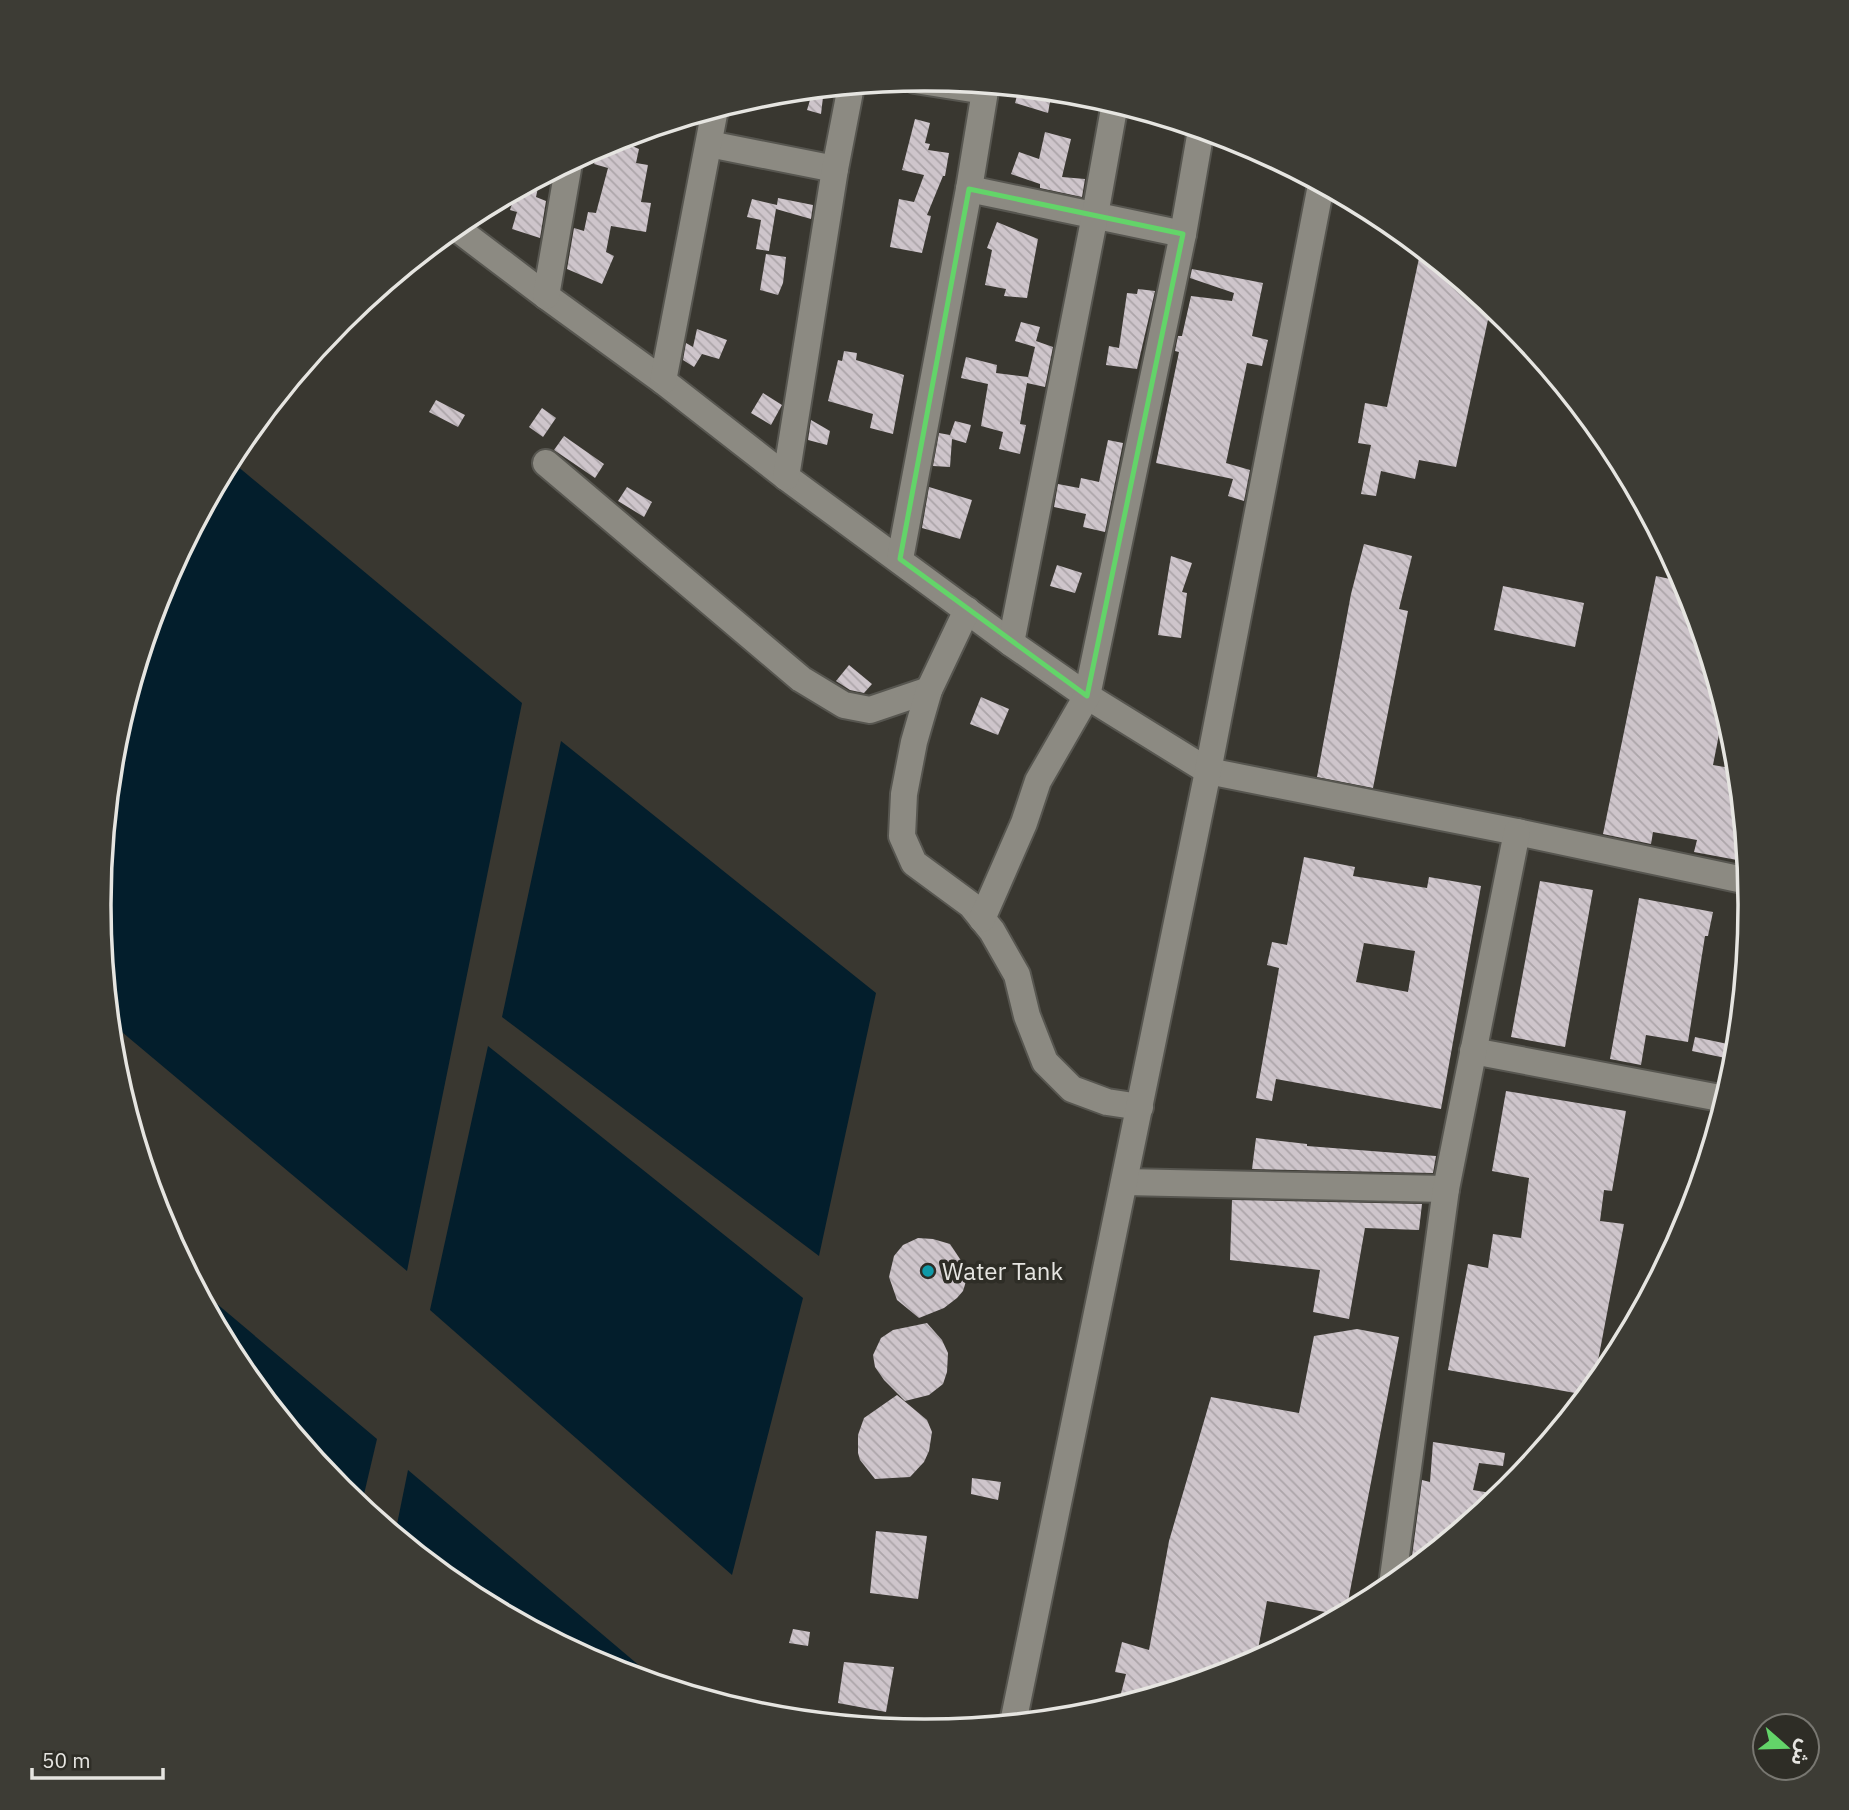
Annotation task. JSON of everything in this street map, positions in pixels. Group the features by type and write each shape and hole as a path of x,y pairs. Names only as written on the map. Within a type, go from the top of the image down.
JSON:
{"street":[{"path":"900,559 984,94"},
{"path":"786,477 849,95"},
{"path":"1011,643 1096,215 1113,114"},
{"path":"663,381 713,119"},
{"path":"982,919 1024,823 1038,781 1087,696 1183,234 1199,139"},
{"path":"709,144 835,169"},
{"path":"546,296 567,174"},
{"path":"969,189 1183,234"},
{"path":"1015,1714 1208,771 1319,193"},
{"path":"464,234 1011,643 1087,696 1208,771 1738,879"},
{"path":"546,463 801,680 844,705 870,710 929,690"},
{"path":"967,610 929,690 911,755 904,794 902,836 914,863 971,905 992,931 1017,975 1027,1016 1045,1062 1072,1089 1108,1102 1140,1107"},
{"path":"1394,1570 1446,1189 1517,832"},
{"path":"1473,1051 1715,1097"},
{"path":"1125,1182 1446,1189"}],"highlighted area":[{"path":"969,189 1183,234 1087,696 900,559"}],"water":[{"path":"239,467 522,703 407,1271 120,1031 112,958 112,852 126,746 138,694 172,593 194,545"},
{"path":"561,741 876,993 819,1256 502,1017"},
{"path":"488,1046 803,1298 732,1575 430,1310"},
{"path":"214,1302 377,1439 364,1495 313,1442 279,1401"},
{"path":"408,1470 642,1668 564,1635 517,1610 472,1582 397,1524"}],"building":[{"path":"1017,97 1050,101 1048,113 1015,103"},
{"path":"823,98 821,114 807,110 810,99"},
{"path":"915,119 930,123 925,143 930,144 928,150 949,153 945,176 927,215 931,216 922,253 890,247 899,199 914,202 924,175 902,170"},
{"path":"1045,132 1071,139 1062,177 1085,179 1082,197 1040,188 1040,184 1011,174 1019,152 1039,159"},
{"path":"632,146 639,149 636,163 648,165 641,202 651,203 646,232 611,226 606,252 614,256 602,284 567,269 574,228 584,231 588,212 596,213 608,168 594,164 595,161"},
{"path":"538,189 536,197 546,201 540,238 512,229 517,212 510,210 512,204"},
{"path":"778,198 813,205 811,219 776,209 769,251 756,249 761,220 747,217 752,199 777,205"},
{"path":"997,222 1038,239 1027,298 1004,296 1006,289 985,285 992,250 987,248"},
{"path":"766,254 786,257 783,283 778,295 760,290"},
{"path":"1419,258 1488,318 1456,467 1419,460 1415,479 1381,471 1376,496 1361,494 1371,445 1358,443 1365,403 1387,407"},
{"path":"1192,269 1263,283 1252,336 1268,340 1262,366 1247,363 1226,463 1250,470 1244,501 1228,496 1233,479 1156,463 1179,352 1175,351 1178,336 1182,336 1191,296 1232,301 1234,293 1190,278"},
{"path":"1138,289 1155,291 1137,369 1106,365 1109,346 1119,348 1127,293 1137,294"},
{"path":"1021,322 1040,327 1036,341 1053,347 1045,387 1027,383 1020,424 1026,425 1020,454 999,449 1003,432 981,426 988,384 961,378 966,357 997,365 996,373 1028,377 1035,347 1015,341"},
{"path":"697,329 727,340 719,359 702,354 694,367 683,360 686,343 693,347"},
{"path":"844,351 857,353 856,360 904,375 893,434 870,428 873,414 828,401 838,360 842,361"},
{"path":"763,393 782,405 771,425 751,413"},
{"path":"436,400 465,415 458,427 429,412"},
{"path":"542,408 556,418 543,437 529,427"},
{"path":"811,420 830,431 827,445 808,440"},
{"path":"955,421 971,425 966,443 952,439 950,467 933,466 939,433 950,435"},
{"path":"564,436 604,464 595,478 554,450"},
{"path":"1108,440 1123,443 1105,532 1083,527 1086,514 1054,507 1058,484 1079,488 1081,478 1099,482"},
{"path":"627,487 652,502 644,517 618,501"},
{"path":"929,487 972,500 960,539 922,528"},
{"path":"1364,544 1412,556 1399,609 1408,611 1373,788 1317,777 1351,594"},
{"path":"1171,556 1192,563 1182,592 1187,593 1181,638 1158,635"},
{"path":"1057,565 1082,573 1075,593 1050,586"},
{"path":"1656,576 1671,579 1711,694 1720,731 1713,765 1727,767 1737,860 1694,852 1697,840 1653,832 1651,844 1603,834"},
{"path":"1503,586 1584,603 1575,647 1494,630"},
{"path":"849,665 872,684 864,693 850,690 836,681"},
{"path":"981,697 1009,709 998,735 970,724"},
{"path":"1304,857 1355,867 1353,876 1427,888 1429,877 1481,886 1441,1109 1276,1079 1272,1101 1256,1098 1279,968 1267,965 1272,942 1287,945","holes":["1364,943 1415,951 1408,992 1356,982"]},
{"path":"1540,881 1593,890 1565,1047 1511,1037"},
{"path":"1639,898 1713,912 1708,936 1705,936 1688,1042 1646,1035 1641,1065 1610,1059"},
{"path":"1695,1037 1726,1044 1724,1058 1692,1051"},
{"path":"1506,1091 1626,1111 1612,1191 1604,1190 1600,1221 1624,1224 1598,1361 1576,1393 1448,1370 1468,1264 1488,1268 1493,1234 1521,1238 1529,1178 1492,1171"},
{"path":"1256,1138 1307,1146 1436,1156 1433,1173 1252,1169"},
{"path":"1232,1200 1422,1204 1419,1230 1365,1228 1349,1319 1313,1312 1320,1270 1230,1260"},
{"name":"Water Tank","path":"918,1238 950,1244 964,1265 967,1278 963,1291 957,1298 944,1308 919,1318 897,1300 889,1277 894,1256 903,1245"},
{"name":"Water Tank","path":"927,1323 942,1340 948,1353 947,1372 943,1384 929,1395 905,1401 884,1380 875,1367 873,1355 881,1338 893,1330"},
{"path":"1357,1329 1399,1337 1348,1599 1327,1612 1267,1601 1258,1647 1186,1676 1121,1694 1126,1674 1115,1672 1122,1642 1149,1650 1169,1541 1211,1397 1299,1413 1314,1336"},
{"path":"897,1395 927,1420 932,1432 929,1451 924,1462 910,1477 875,1479 860,1460 858,1435 864,1418"},
{"path":"1433,1442 1505,1453 1503,1466 1479,1463 1473,1490 1488,1493 1412,1557 1422,1480 1430,1482"},
{"path":"972,1478 1001,1482 998,1500 971,1494"},
{"path":"876,1531 927,1536 918,1599 870,1593"},
{"path":"793,1629 810,1632 808,1646 789,1643"},
{"path":"844,1662 894,1667 886,1712 838,1703"}],"place":[{"name":"Water Tank","path":"928,1271"}]}
